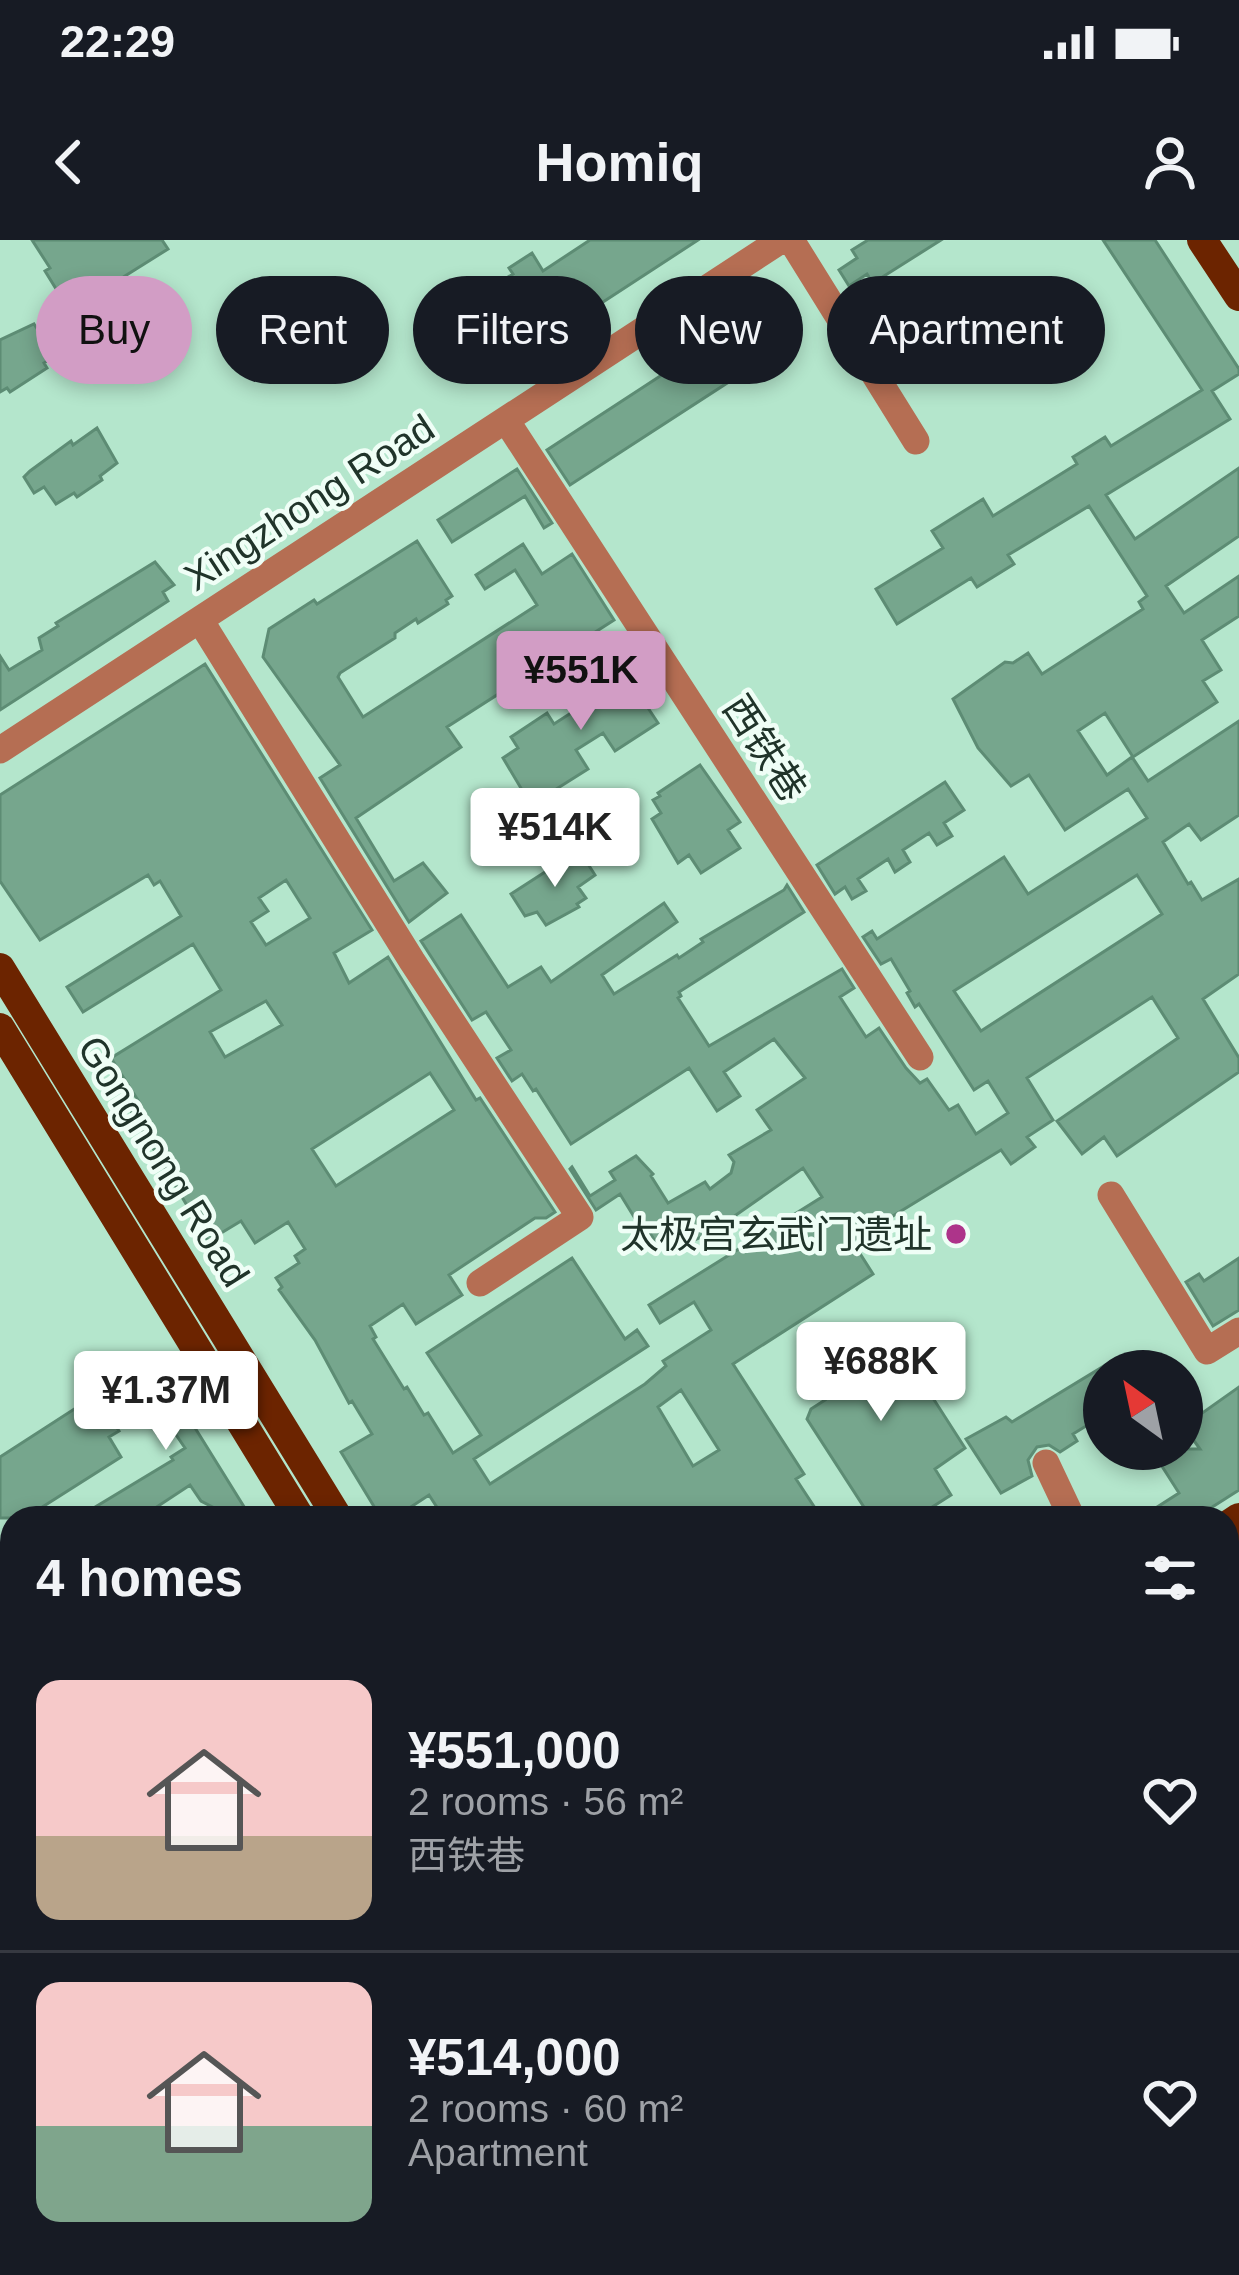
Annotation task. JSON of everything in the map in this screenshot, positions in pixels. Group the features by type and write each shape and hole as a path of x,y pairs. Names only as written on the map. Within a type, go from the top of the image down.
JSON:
{"main road":[{"path":"1202,240 1239,296"},
{"path":"1224,240 1239,263"},
{"name":"Gongnong Road","path":"0,968 331,1506"},
{"name":"Gongnong Road","path":"0,1028 293,1506"}],"street":[{"name":"Xingzhong Road","path":"0,750 782,240"},
{"path":"791,240 916,442"},
{"name":"西铁巷","path":"506,420 920,1057"},
{"path":"200,620 412,961 580,1217 480,1283"},
{"path":"1111,1195 1207,1351 1239,1331"},
{"path":"1046,1463 1066,1506"}],"building":[{"path":"32,240 162,240 168,249 125,276 48,276 45,271 50,268"},
{"path":"590,240 698,240 643,276 635,276 635,281 611,297 611,276 510,276 509,268 532,253 543,271"},
{"path":"868,240 941,240 884,276 843,276 839,270 857,258 852,250"},
{"path":"1103,240 1155,240 1239,374 1212,391 1230,419 1106,495 1135,539 1239,468 1239,536 1166,586 1184,613 1239,576 1239,616 1202,640 1221,670 1203,681 1217,702 1133,757 1105,713 1078,731 1107,775 1132,757 1148,781 1239,721 1239,815 1201,840 1189,824 1163,842 1202,900 1239,879 1239,974 1203,999 1239,1058 1239,1072 1117,1156 1104,1137 1082,1154 1057,1121 1178,1038 1152,997 1027,1078 1053,1120 1027,1137 1035,1147 1011,1164 1001,1150 852,1241 873,1274 733,1364 804,1474 796,1479 814,1506 436,1506 429,1495 412,1506 374,1506 341,1452 372,1434 279,1290 282,1287 276,1278 299,1263 295,1256 305,1249 288,1222 255,1243 241,1221 208,1241 131,1111 141,1105 111,1058 221,990 193,944 83,1012 67,987 181,916 160,881 154,885 148,875 40,940 0,881 0,795 205,664 372,930 334,953 349,983 388,957 476,1100 480,1098 555,1212 535,1218 449,1275 462,1295 416,1324 403,1304 370,1326 404,1389 424,1415 428,1413 453,1453 481,1435 427,1353 572,1258 625,1339 637,1330 648,1346 474,1459 490,1484 645,1384 666,1366 663,1361 711,1330 694,1302 660,1323 649,1305 822,1197 803,1168 709,1234 680,1246 676,1240 658,1246 648,1230 644,1233 620,1194 596,1210 572,1167 590,1196 615,1180 610,1172 636,1156 653,1174 668,1203 705,1182 710,1189 731,1173 734,1162 729,1155 771,1130 757,1110 805,1078 774,1039 724,1072 740,1096 717,1111 689,1068 571,1144 536,1089 522,1074 512,1081 497,1058 511,1050 486,1012 472,1020 421,941 461,915 508,987 541,967 551,982 664,903 677,922 602,975 614,994 679,958 787,885 804,912 679,992 678,998 709,1046 842,969 854,988 840,997 866,1037 879,1028 906,1068 920,1083 927,1079 949,1110 958,1105 976,1134 1008,1113 988,1081 974,1090 919,1004 915,1007 891,959 881,964 863,937 872,931 877,939 1004,857 1028,894 1147,818 1128,789 1065,830 1029,775 1011,786 978,748 953,699 1005,662 1013,663 1028,653 1042,674 1143,609 1139,602 1147,596 1089,506 1008,555 1014,564 977,587 971,578 897,624 876,589 943,548 932,531 983,499 993,516 1077,464 1073,457 1105,437 1111,446 1202,390","holes":["1137,875 1162,914 981,1031 954,991","286,880 310,918 266,945 251,922 268,911 259,898","266,1001 282,1025 225,1057 210,1032","430,1073 454,1110 336,1186 312,1149","681,1390 719,1450 693,1466 658,1407"]},
{"path":"36,327 36,375 10,392 7,388 0,392 0,340"},
{"path":"648,384 726,384 570,485 547,450"},
{"path":"97,428 117,463 100,476 102,480 56,504 44,487 34,493 24,477 71,441 73,445"},
{"path":"517,469 552,523 544,528 525,496 452,542 438,520"},
{"path":"417,541 452,596 448,604 418,623 416,619 340,673 338,677 363,717 537,605 515,570 485,589 476,575 523,544 542,574 572,554 614,620 447,727 461,747 356,818 394,881 423,863 447,893 409,922 320,778 340,765 263,657 269,629"},
{"path":"155,562 174,585 163,592 168,601 0,710 0,656 9,670 42,650 39,638 56,623"},
{"path":"617,668 625,679 640,669 659,696 646,705 658,723 615,751 603,733 576,750 588,769 531,805 503,758 518,748 511,737 547,713 554,724 588,702 581,692"},
{"path":"700,765 740,822 728,830 740,848 701,873 689,855 678,863 652,819 661,813 653,800 658,793"},
{"path":"945,782 964,810 944,823 952,836 937,845 929,833 903,850 910,862 895,872 888,859 858,879 866,891 852,899 845,887 835,894 817,865"},
{"path":"579,850 595,875 578,887 586,898 579,907 546,925 537,912 525,916 511,894"},
{"path":"1239,1258 1239,1310 1213,1326 1186,1282 1199,1274 1204,1281"},
{"path":"886,1325 965,1448 935,1469 951,1495 934,1506 863,1506 807,1419 811,1409 825,1400 799,1359 844,1330 853,1344"},
{"path":"139,1355 151,1374 159,1370 244,1506 211,1506 190,1485 158,1506 97,1506 185,1448 170,1426 157,1434 124,1385 106,1396 97,1382"},
{"path":"1083,1379 1083,1428 1073,1434 1077,1441 1060,1452 1049,1445 1037,1447 1028,1460 1032,1476 1001,1493 966,1439 1006,1417 1012,1422"},
{"path":"1239,1387 1239,1490 1214,1506 1159,1506 1179,1493 1164,1470 1203,1470 1203,1413"},
{"path":"96,1395 119,1431 109,1437 121,1457 44,1506 0,1506 0,1457"}],"place":[{"name":"太极宫玄武门遗址","path":"956,1234"}]}
